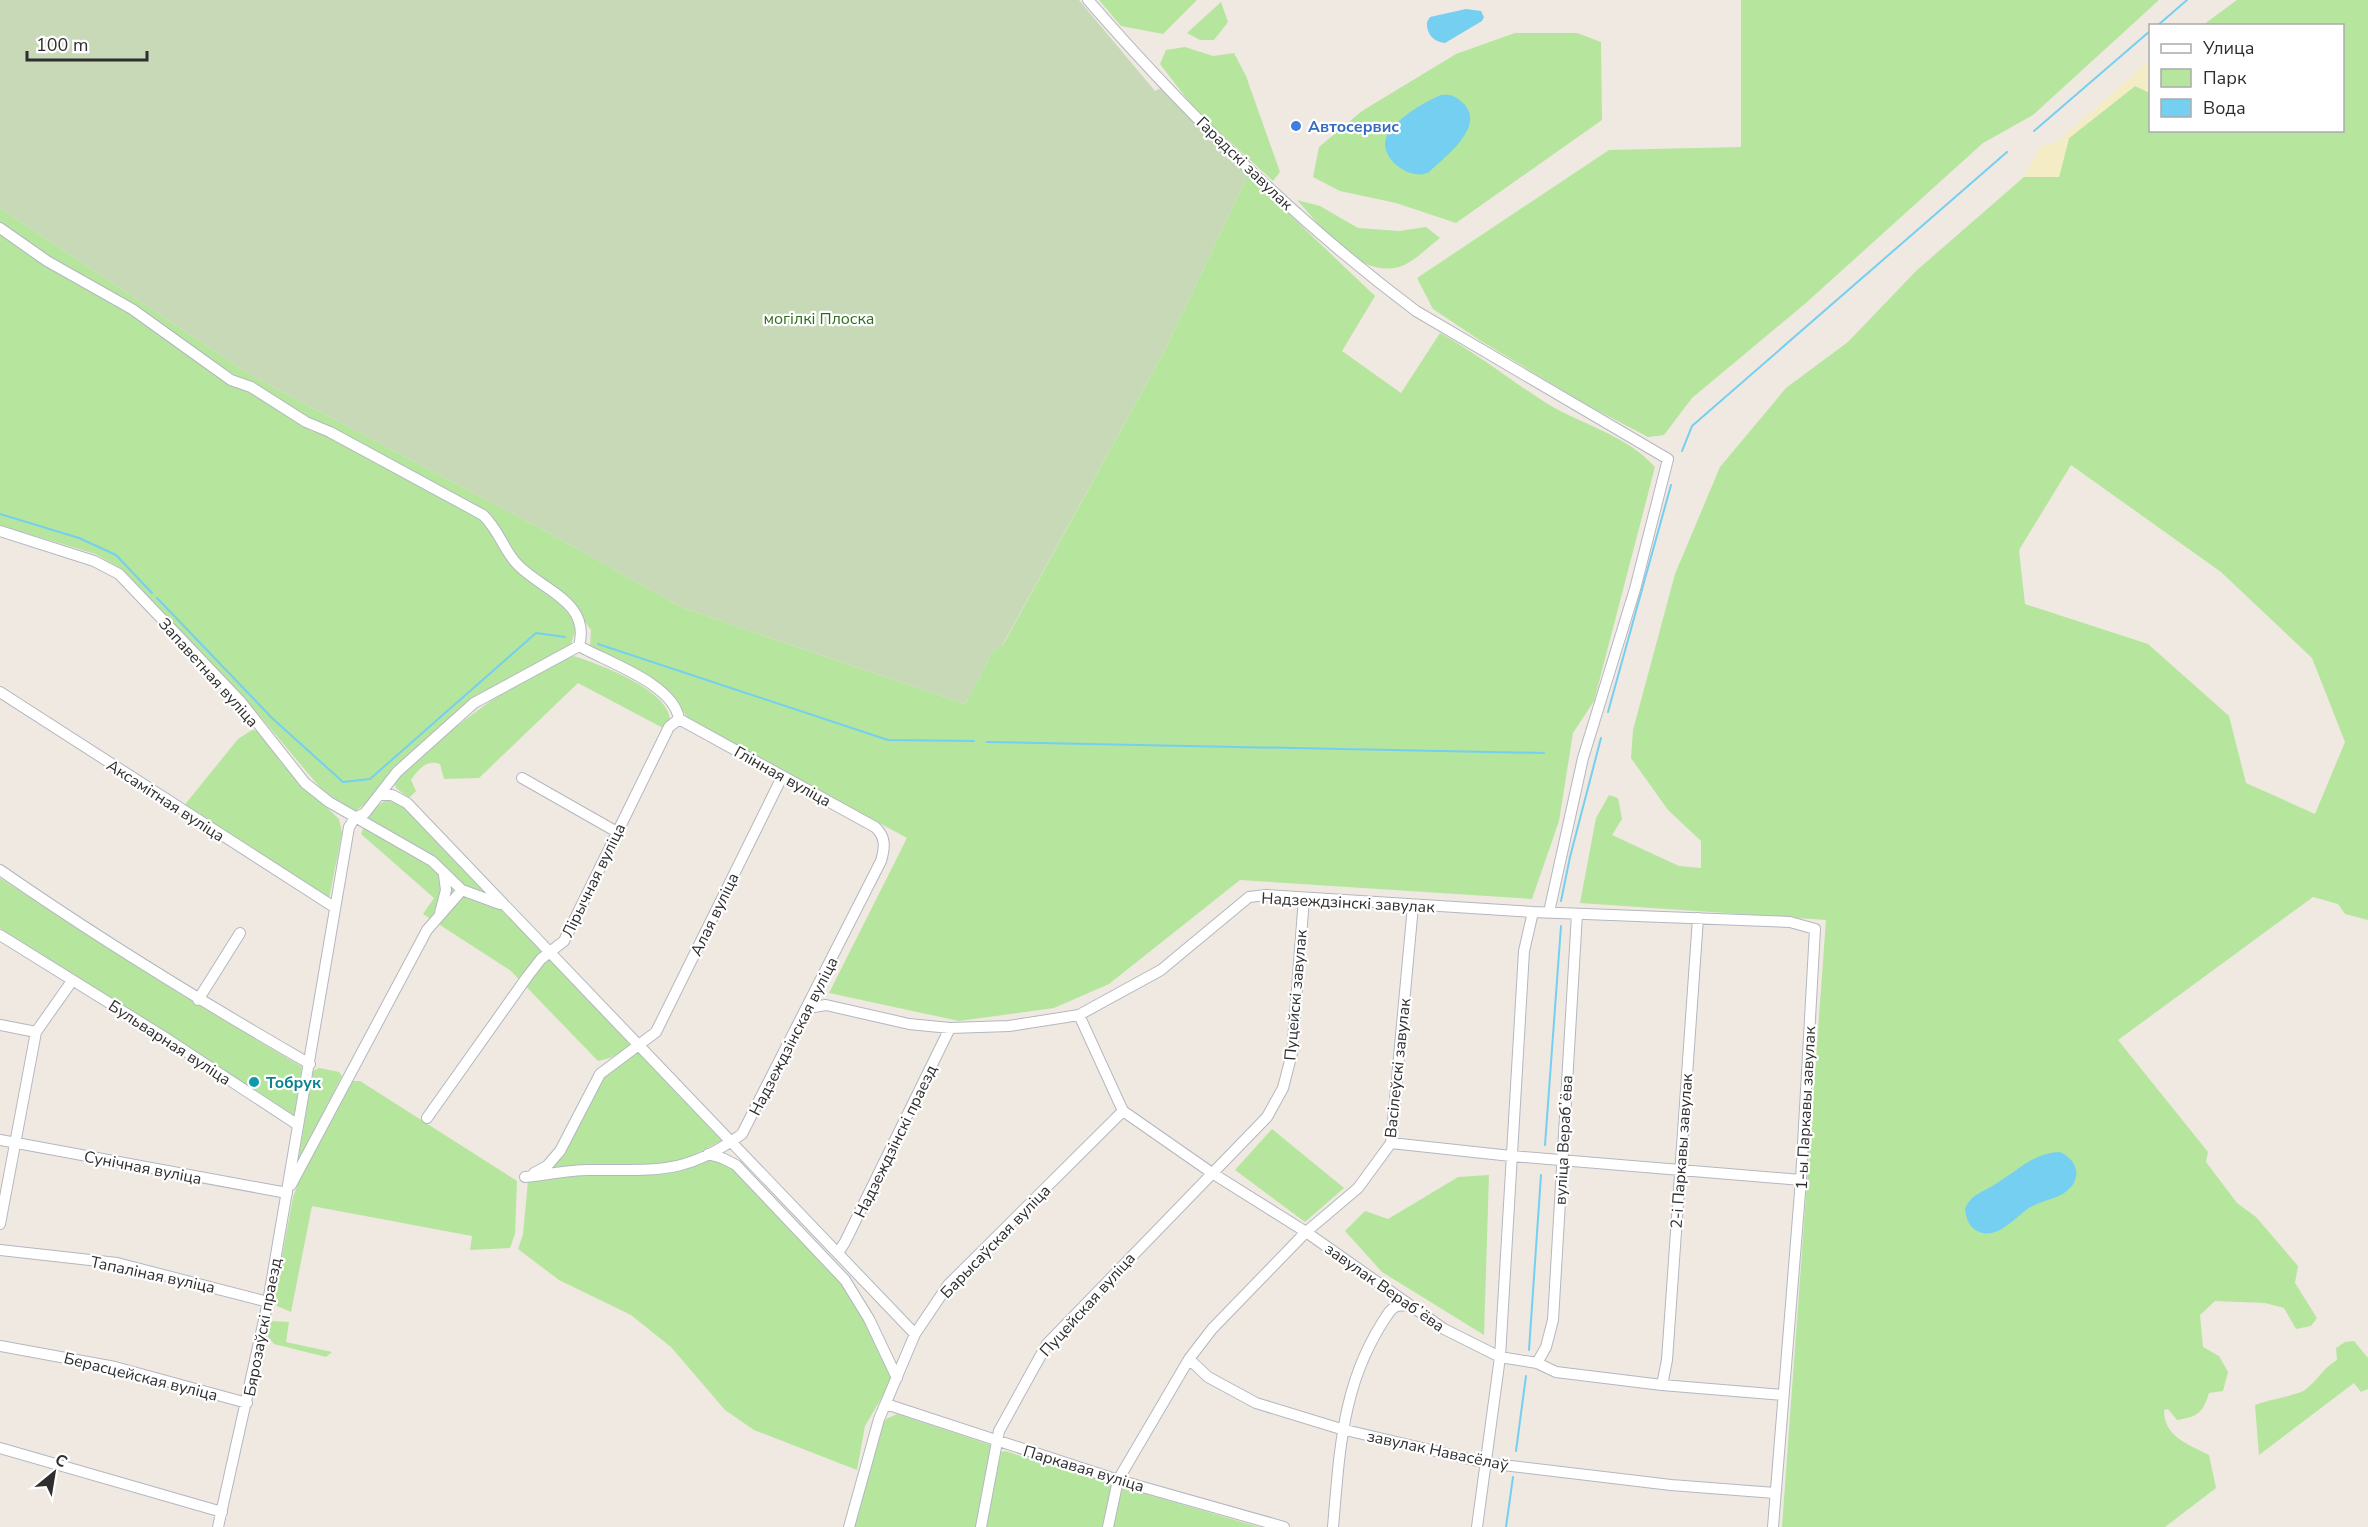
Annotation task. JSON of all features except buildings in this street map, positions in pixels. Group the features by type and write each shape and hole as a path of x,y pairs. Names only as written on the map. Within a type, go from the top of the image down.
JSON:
{"street":[{"name":"Гарадскі завулак","path":"1088,0 1157,75 1270,188 1341,251 1416,310 1668,459 1635,589 1588,739 1549,912"},
{"path":"0,228 47,261 132,309 231,380 251,387 306,422 330,432 483,515 494,525 518,565 557,592 570,608 581,626 579,646"},
{"name":"Запаветная вуліца","path":"0,531 93,561 119,574 241,702 305,783 329,802 355,818 432,861 462,890"},
{"path":"579,646 652,684 670,697 679,719"},
{"path":"298,1125 349,827 355,818 365,813 381,795 397,772 474,703 579,646"},
{"name":"Аксамітная вуліца","path":"0,692 334,907"},
{"name":"Глінная вуліца","path":"679,719 875,827 883,838"},
{"name":"Лірычная вуліца","path":"427,1118 527,977 549,952 564,941 669,727 679,719"},
{"name":"Алая вуліца","path":"708,1154 669,1169 586,1170 525,1177 547,1166 560,1151 600,1074 656,1032 782,777"},
{"path":"522,778 617,832"},
{"path":"381,795 392,795 407,803 915,1334"},
{"name":"Надзеждзінская вуліца","path":"731,1142 742,1134 750,1122 818,988 881,861 884,848 883,838"},
{"path":"0,870 92,934 198,1000 310,1064"},
{"path":"440,913 446,890 444,874"},
{"path":"286,1193 427,930 462,890 504,906"},
{"name":"Надзеждзінскі завулак","path":"808,1008 826,1005 909,1024 950,1028 1009,1026 1079,1015 1161,970 1249,897 1549,912"},
{"name":"Пуцейскі завулак","path":"1212,1173 1267,1117 1284,1088 1292,1053 1304,898"},
{"name":"Васілеўскі завулак","path":"1108,1527 1118,1479 1189,1359 1212,1329 1306,1232 1358,1188 1390,1143 1413,906"},
{"path":"1477,1527 1500,1357 1524,951 1533,912"},
{"name":"1-ы Паркавы завулак","path":"1549,912 1577,915 1790,922 1815,929 1801,1180 1773,1527"},
{"name":"вуліца Верабʼёва","path":"1537,1363 1546,1347 1553,1320 1577,915"},
{"name":"2-і Паркавы завулак","path":"1662,1385 1666,1360 1698,918"},
{"path":"198,1000 240,933"},
{"name":"Бульварная вуліца","path":"0,935 298,1125"},
{"path":"0,1224 36,1032 72,981"},
{"path":"818,988 826,1005"},
{"path":"1079,1015 1123,1111"},
{"path":"0,1025 36,1032"},
{"name":"Надзеждзінскі праезд","path":"838,1253 846,1242 950,1028"},
{"name":"завулак Верабʼёва","path":"1123,1111 1212,1173 1306,1232 1444,1329 1500,1357 1537,1363 1556,1372 1662,1385 1782,1395"},
{"name":"Барысаўская вуліца","path":"849,1527 879,1419 915,1334 948,1285 1123,1111"},
{"name":"Бярозаўскі праезд","path":"218,1527 268,1302 298,1125"},
{"name":"Сунічная вуліца","path":"0,1140 286,1193"},
{"path":"708,1154 731,1142"},
{"path":"1390,1143 1511,1156 1801,1180"},
{"path":"708,1154 722,1158 736,1166 844,1280 869,1319 897,1378"},
{"name":"Пуцейская вуліца","path":"981,1527 999,1431 1022,1385 1047,1344 1212,1173"},
{"name":"Тапаліная вуліца","path":"0,1250 117,1263 268,1302"},
{"path":"1333,1527 1341,1429 1356,1374 1384,1319 1396,1306 1408,1305"},
{"name":"Берасцейская вуліца","path":"0,1346 115,1367 247,1403"},
{"name":"завулак Навасёлаў","path":"1189,1359 1208,1377 1256,1403 1341,1429 1486,1463 1671,1485 1775,1493"},
{"name":"Паркавая вуліца","path":"886,1404 1118,1479 1284,1527"},
{"path":"0,1448 222,1512"}],"green space":[{"name":"могілкі Плоска","path":"0,0 1079,0 1155,91 1161,88 1248,175 1165,350 1002,646 993,651 965,704 683,608 549,533 249,374 0,208"},
{"path":"1099,0 1197,0 1163,34 1121,26"},
{"path":"1741,0 2159,0 2033,115 1983,143 1807,302 1692,398 1664,435 1648,437 1589,406 1481,341 1433,309 1417,278 1609,150 1741,147"},
{"path":"2237,0 2368,0 2368,920 2345,914 2338,904 2313,897 2118,1040 2208,1152 2206,1162 2237,1203 2256,1217 2298,1266 2295,1283 2317,1318 2311,1326 2296,1329 2284,1308 2265,1303 2215,1301 2200,1315 2203,1347 2219,1356 2228,1372 2223,1391 2209,1393 2202,1410 2190,1417 2177,1420 2168,1409 2164,1410 2168,1427 2173,1433 2209,1455 2216,1488 2165,1527 1782,1527 1826,920 1580,903 1596,818 1609,795 1618,798 1622,819 1612,835 1679,866 1701,868 1701,841 1668,810 1631,758 1633,730 1675,574 1720,467 1786,388 1848,342 1916,271 2024,177 2059,177 2069,138 2135,86 2149,93 2149,132 2344,132 2344,24 2204,24","holes":["2071,465 2221,572 2312,658 2345,742 2315,814 2246,783 2229,716 2148,644 2025,604 2019,550"]},
{"path":"1221,2 1228,22 1214,40 1200,40 1187,33"},
{"path":"1515,33 1577,33 1601,42 1602,120 1456,223 1396,203 1340,191 1313,177 1319,147 1362,111 1456,54"},
{"path":"1185,47 1213,56 1234,53 1246,76 1280,172 1273,181 1197,112 1160,64 1166,50"},
{"path":"1248,175 1375,296 1342,351 1401,393 1440,333 1554,408 1630,446 1655,467 1594,701 1573,733 1559,821 1532,899 1240,880 1109,984 1054,1008 959,1021 829,993 907,838 688,719 673,695 659,684 590,648 591,630 560,591 519,560 489,513 315,421 309,430 335,439 481,517 496,535 512,564 553,596 571,616 576,629 570,647 468,703 389,773 366,803 356,811 328,797 243,696 120,568 95,554 0,525 0,233 144,321 236,387 242,380 0,223 0,208 249,374 549,533 683,608 965,704 993,651 1003,645 1165,350"},
{"path":"1297,200 1320,206 1358,228 1399,231 1426,227 1440,238 1407,264 1386,269 1371,266 1356,259 1343,249"},
{"path":"574,656 600,665 645,688 658,698 666,708 670,719 663,728 578,683 479,778 444,779 440,764 431,763 420,769 411,780 416,791 409,798 396,788 394,781 401,772 483,706 526,678"},
{"path":"252,730 257,731 292,775 339,819 342,833 329,899 183,807 238,739"},
{"path":"386,800 400,804 633,1045 610,1058 598,1061 511,971 423,914 434,898 361,834 370,815"},
{"path":"0,878 177,992 302,1067 294,1117 0,928"},
{"path":"639,1051 723,1140 683,1160 658,1164 552,1167 605,1074"},
{"path":"319,1068 339,1072 342,1076 298,1162 313,1071"},
{"path":"351,1081 360,1081 517,1181 515,1234 510,1248 470,1250 472,1236 312,1206 291,1312 277,1306 275,1295 293,1197 300,1178"},
{"path":"1272,1129 1344,1188 1305,1222 1235,1170"},
{"path":"708,1160 723,1163 737,1172 843,1283 868,1327 892,1380 865,1426 857,1470 754,1430 725,1410 671,1347 631,1315 559,1280 518,1249 523,1234 528,1181 584,1176 670,1173"},
{"path":"1489,1175 1484,1335 1382,1272 1345,1231 1365,1211 1388,1219 1458,1177"},
{"path":"270,1321 289,1322 286,1342 332,1352 326,1357 274,1344 268,1337"},
{"path":"2354,1341 2368,1358 2368,1389 2361,1392 2354,1383 2259,1455 2255,1405 2305,1390 2337,1360 2336,1348 2345,1342"},
{"path":"897,1414 991,1445 977,1527 855,1527 878,1436 886,1419"},
{"path":"1005,1451 1112,1484 1102,1527 986,1527 1001,1452"},
{"path":"1122,1487 1259,1527 1113,1527"}],"sand":[{"path":"2149,61 2149,93 2135,86 2069,138 2059,177 2024,177 2041,146 2057,142"}],"water":[{"path":"1466,9 1481,11 1484,17 1482,21 1445,43 1431,36 1427,26 1430,17"},
{"path":"1441,95 1453,96 1463,103 1469,112 1470,121 1467,131 1453,150 1429,172 1414,174 1398,167 1387,154 1385,146 1390,131 1402,118"},
{"path":"2060,1152 2067,1156 2075,1167 2075,1180 2067,1191 2029,1208 1996,1232 1981,1233 1972,1227 1965,1209 1971,1199 2034,1159"}],"waterway":[{"path":"2159,24 2187,0"},
{"path":"2034,131 2149,32"},
{"path":"1682,451 1692,426 2007,152"},
{"path":"1608,712 1671,485"},
{"path":"0,514 79,538 116,555 152,593"},
{"path":"157,598 272,718 343,782 370,779 536,633 565,637"},
{"path":"598,644 888,740 974,741"},
{"path":"1561,901 1601,738"},
{"path":"987,742 1544,753"},
{"path":"1545,1145 1561,926"},
{"path":"1529,1350 1541,1175"},
{"path":"1516,1451 1526,1376"},
{"path":"1506,1527 1513,1477"}],"place":[{"name":"Автосервис","path":"1296,126"},
{"name":"Тобрук","path":"254,1082"}]}
